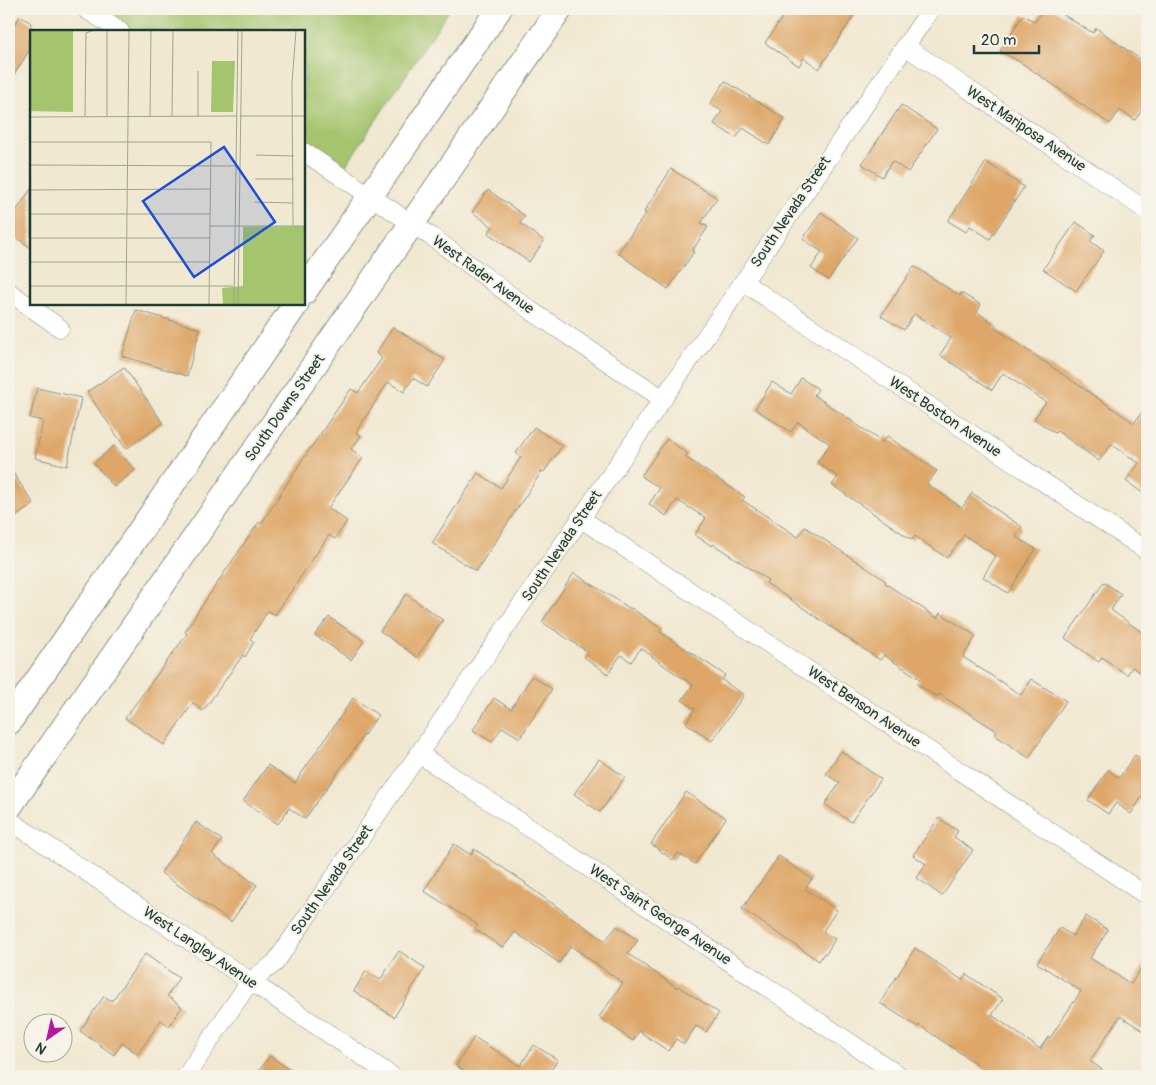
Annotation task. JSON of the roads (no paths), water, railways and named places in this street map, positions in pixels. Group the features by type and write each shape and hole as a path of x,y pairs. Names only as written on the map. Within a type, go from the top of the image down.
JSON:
{"main road":[{"path":"305,291 499,9"},
{"name":"South Downs Street","path":"9,807 560,9"},
{"path":"9,722 295,305"}],"street":[{"path":"85,9 118,30"},
{"name":"South Nevada Street","path":"186,1076 250,981 275,963 931,9"},
{"name":"West Mariposa Avenue","path":"905,46 1147,211"},
{"name":"West Rader Avenue","path":"305,153 435,239 530,310 663,399"},
{"name":"West Boston Avenue","path":"744,282 1147,551"},
{"path":"9,292 60,328"},
{"name":"West Benson Avenue","path":"580,518 1147,896"},
{"name":"West Saint George Avenue","path":"419,754 900,1076"},
{"name":"West Langley Avenue","path":"9,820 392,1076"}]}
